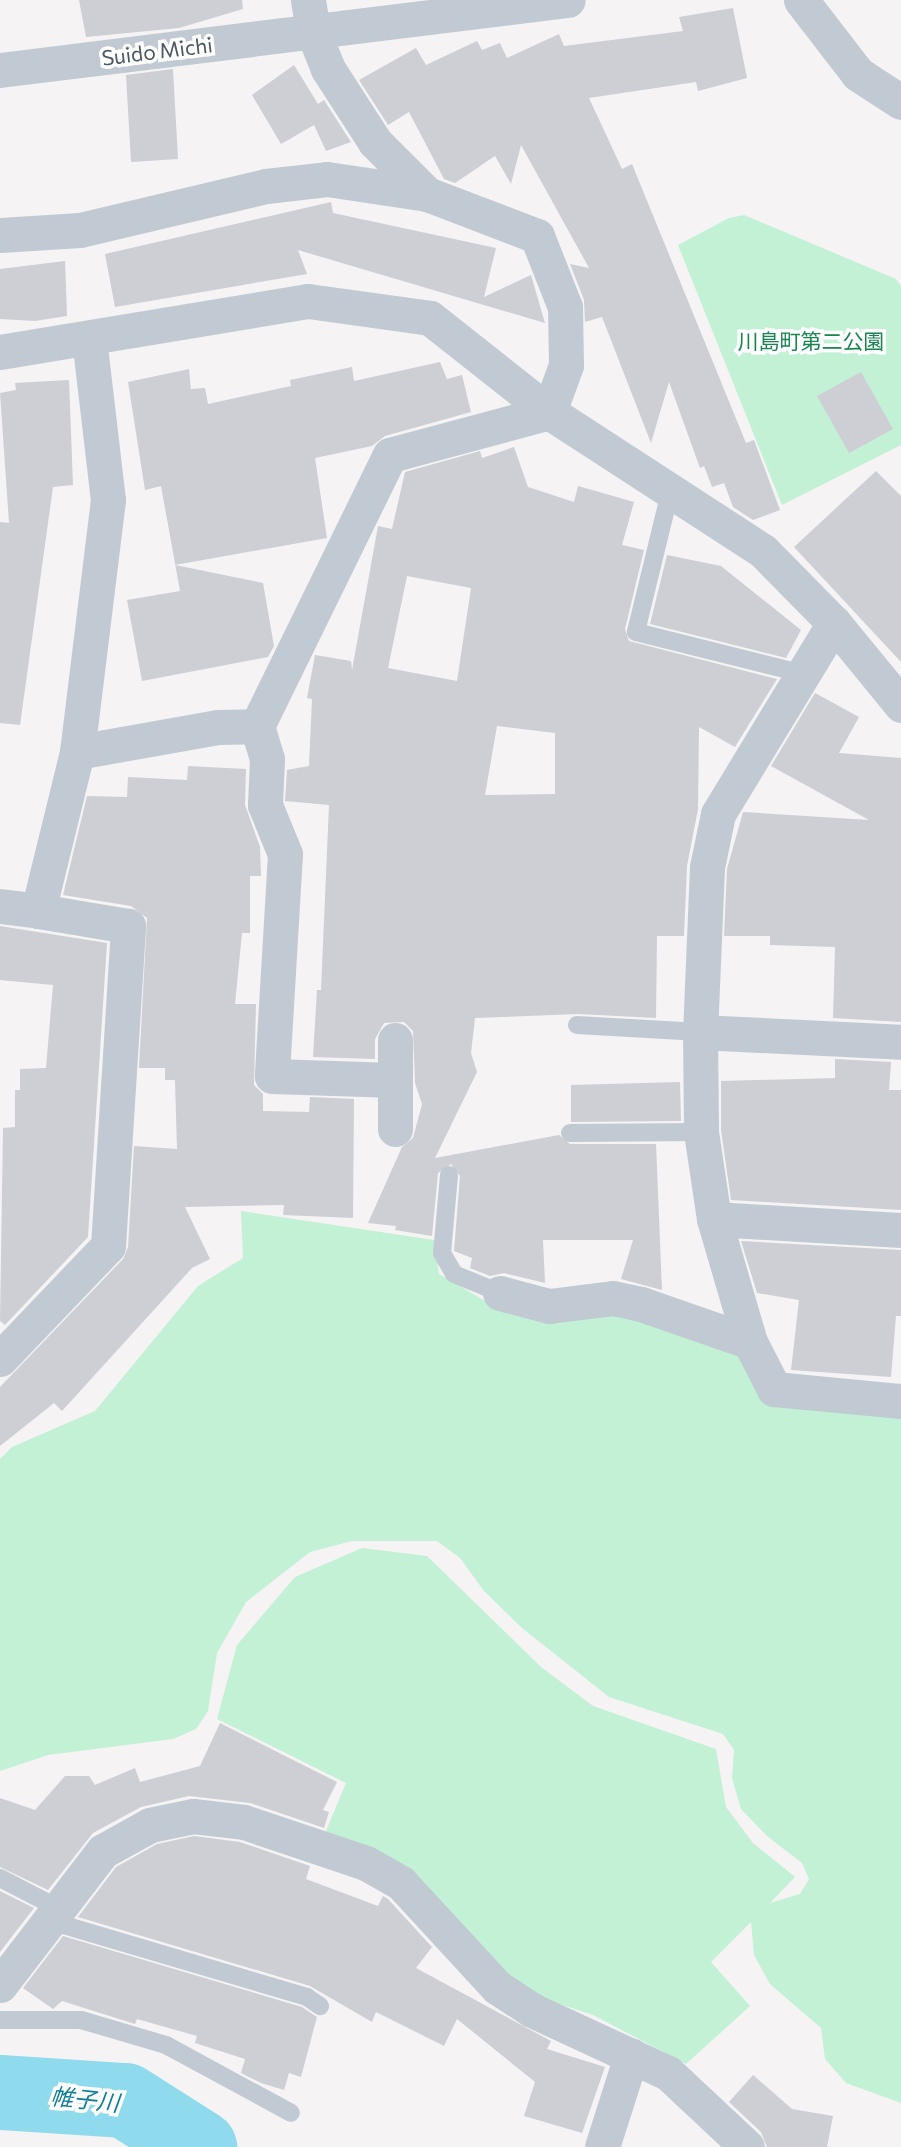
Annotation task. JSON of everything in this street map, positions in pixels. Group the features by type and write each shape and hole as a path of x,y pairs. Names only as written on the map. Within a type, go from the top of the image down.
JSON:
{"street":[{"name":"Suido Michi","path":"0,70 311,16 568,0"},
{"path":"800,0 858,74 901,102"},
{"path":"311,16 328,69 375,142 427,194"},
{"path":"0,235 80,230 266,186 327,180 427,194 537,236 565,307 566,365 549,411"},
{"path":"0,352 308,301 430,318 549,411 671,488 763,551 834,623 900,701"},
{"path":"38,911 77,752 108,500 89,339"},
{"path":"395,1080 272,1076 285,854 265,805 267,760 257,726 390,455 549,411"},
{"path":"834,623 801,673 718,814 707,867 700,1032 701,1132 715,1219 750,1342 774,1388 901,1401"},
{"path":"77,752 218,727 257,726"},
{"path":"0,906 128,926 108,1245 0,1359"},
{"path":"700,1032 901,1042"},
{"path":"395,1040 395,1129"},
{"path":"715,1219 901,1230"},
{"path":"500,1293 549,1306 613,1298 641,1304 750,1342"},
{"path":"0,1984 103,1851 150,1825 192,1816 244,1822 366,1863 401,1883 497,1987 532,2010 668,2073 747,2147"},
{"path":"602,2147 631,2056"}],"lane":[{"path":"671,488 636,632 801,673"},
{"path":"577,1025 700,1032"},
{"path":"570,1133 701,1132"},
{"path":"449,1175 442,1253 454,1273 500,1293"},
{"path":"0,1878 52,1914 307,1997 320,2006"},
{"path":"0,2020 81,2020 166,2045 291,2113"}],"green space":[{"name":"川島町第二公園","path":"744,215 896,279 901,286 901,445 782,505 678,245 729,218"},
{"path":"241,1211 434,1240 439,1274 499,1309 644,1310 740,1350 773,1395 901,1408 901,2103 846,2083 825,2059 821,2028 770,1984 754,1955 751,1922 711,1962 750,2006 686,2064 593,2015 538,1997 323,1838 346,1783 217,1719 237,1645 295,1577 362,1548 427,1556 541,1667 593,1706 716,1749 726,1807 753,1843 795,1877 770,1903 800,1894 809,1879 802,1863 767,1836 741,1809 732,1778 734,1750 723,1734 609,1697 522,1628 484,1591 460,1558 437,1541 352,1541 310,1552 246,1602 217,1653 208,1711 196,1729 173,1739 48,1755 0,1771 0,1459 12,1447 95,1411 198,1286 243,1258"}],"building":[{"path":"79,0 242,0 243,9 179,28 86,37"},
{"path":"733,8 747,78 698,91 696,82 589,98 622,169 632,164 746,443 754,440 780,510 753,520 733,507 724,483 712,487 704,466 700,468 669,382 651,443 602,317 585,322 584,300 570,264 589,268 521,145 511,184 495,156 455,183 444,179 409,112 388,125 359,80 416,48 426,65 477,41 482,50 500,43 507,58 559,34 564,46 683,31 679,17"},
{"path":"294,65 318,104 324,100 351,142 326,151 314,125 281,144 252,95"},
{"path":"173,69 178,159 131,162 126,75"},
{"path":"331,202 333,213 496,248 484,297 531,275 545,323 298,250 307,274 115,307 105,254"},
{"path":"65,261 67,316 35,321 0,319 0,269"},
{"path":"440,362 447,379 462,375 471,412 385,436 372,446 315,458 327,538 175,565 161,486 145,490 128,382 189,369 191,389 205,388 208,404 291,386 290,380 352,367 354,381"},
{"path":"861,372 893,429 849,453 817,396"},
{"path":"69,380 73,485 53,487 20,725 0,723 0,522 9,523 0,393 16,390 15,383"},
{"path":"514,447 528,487 574,502 578,486 634,502 622,545 644,550 625,629 629,641 777,679 735,747 699,727 698,809 687,866 684,936 657,936 656,1018 578,1014 475,1018 471,1053 477,1072 435,1158 559,1135 570,1144 656,1144 662,1290 621,1279 633,1240 543,1240 545,1283 504,1273 490,1276 470,1268 472,1258 454,1251 460,1176 451,1164 438,1173 432,1236 395,1230 396,1226 368,1223 402,1147 413,1138 422,1104 415,1083 413,1031 404,1022 384,1023 375,1039 375,1059 313,1057 317,990 321,990 329,805 285,801 287,770 309,766 312,699 307,698 315,655 351,661 352,670 378,526 392,529 405,472 480,451 482,458","holes":["407,576 471,588 457,681 388,668","497,726 555,733 555,794 485,795"]},
{"path":"876,471 901,496 901,662 794,547"},
{"path":"667,555 721,566 801,630 786,658 650,624"},
{"path":"175,565 263,583 274,646 268,657 142,681 127,600 180,591"},
{"path":"815,693 859,717 839,753 901,758 901,1022 833,1018 835,947 770,945 770,936 724,936 727,869 743,812 869,820 771,766"},
{"path":"188,766 246,769 245,805 260,847 261,876 250,876 250,933 242,933 235,1004 256,1004 254,1085 263,1094 263,1111 309,1112 310,1097 354,1099 353,1218 283,1215 284,1205 185,1207 210,1259 192,1268 62,1411 54,1403 0,1446 0,1387 123,1259 128,1247 134,1146 177,1149 175,1080 165,1080 165,1068 139,1068 147,918 131,906 63,895 87,796 127,797 128,777 187,780"},
{"path":"0,926 107,943 88,1237 5,1325 0,1321 3,1128 15,1127 15,1090 20,1090 20,1069 46,1068 53,985 0,980"},
{"path":"835,1059 891,1062 889,1090 901,1090 901,1210 731,1200 721,1130 721,1081 835,1078"},
{"path":"680,1082 681,1121 571,1122 571,1085"},
{"path":"741,1241 901,1250 901,1316 896,1316 891,1377 791,1370 799,1300 757,1293"},
{"path":"220,1723 337,1782 323,1810 329,1812 324,1828 250,1803 189,1796 141,1807 93,1833 48,1890 0,1867 0,1798 35,1810 65,1776 89,1776 95,1785 135,1768 140,1782 200,1766"},
{"path":"194,1836 240,1842 310,1866 306,1879 378,1906 383,1896 388,1899 432,1947 416,1968 551,2041 547,2049 605,2067 582,2133 524,2116 535,2082 457,2019 444,2046 376,2012 372,2022 310,1986 78,1917 116,1867 157,1844"},
{"path":"0,1891 34,1908 0,1952"},
{"path":"63,1936 302,2007 317,2017 301,2077 289,2073 284,2090 241,2073 245,2059 195,2043 197,2036 137,2019 135,2024 62,2001 53,2009 23,1988"},
{"path":"753,2075 792,2109 833,2116 827,2147 767,2147 761,2132 729,2102"}],"waterway":[{"name":"帷子川","path":"0,2092 125,2100 199,2147"}]}
